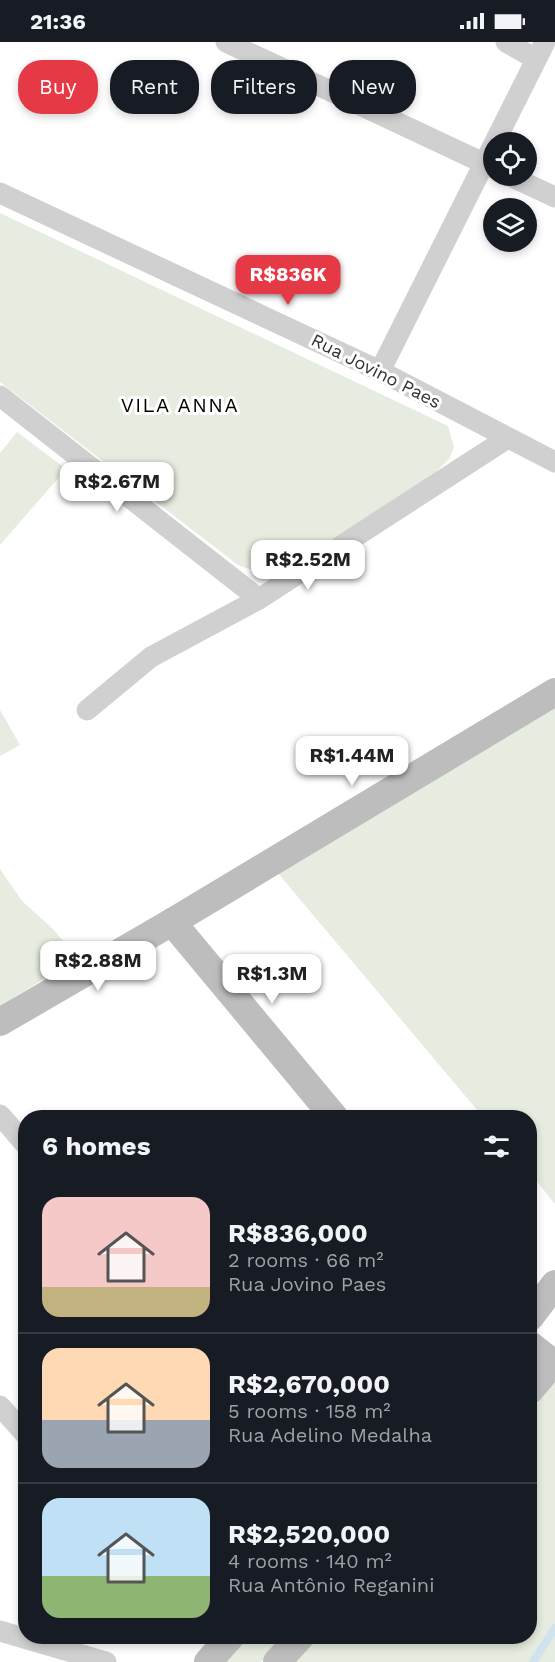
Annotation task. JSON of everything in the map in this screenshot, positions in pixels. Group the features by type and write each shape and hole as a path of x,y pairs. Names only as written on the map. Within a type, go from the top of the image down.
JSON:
{"main road":[{"path":"0,1022 172,922 555,692"},
{"path":"172,922 328,1110"},
{"path":"537,1308 555,1284"},
{"path":"537,1350 554,1362 537,1382"},
{"path":"277,1662 294,1644"}],"street":[{"path":"226,42 483,163"},
{"path":"503,132 541,50 506,42"},
{"path":"380,371 483,175"},
{"path":"531,186 555,197"},
{"name":"Rua Jovino Paes","path":"0,193 380,371 506,439 555,462"},
{"path":"0,396 259,599"},
{"path":"87,710 151,657 259,599 506,439"},
{"path":"0,1115 18,1135"},
{"path":"0,1406 18,1426"},
{"path":"0,1631 18,1636"},
{"path":"44,1644 106,1662"}],"shaded area":[{"path":"0,213 448,426 454,447 449,459 424,484 270,576 238,565 0,382"},
{"path":"17,432 66,469 0,545 0,453"},
{"path":"555,706 555,1204 537,1182 537,1110 477,1110 277,872"},
{"path":"0,710 20,745 0,756"},
{"path":"0,869 22,901 53,929 74,954 73,961 0,1006"},
{"path":"555,1383 555,1662 291,1662 309,1644 537,1644 537,1403"},
{"path":"242,1644 278,1644 261,1662 226,1662"}],"waterway":[{"path":"533,1662 555,1628"}],"district":[{"name":"VILA ANNA","path":"180,405"}]}
